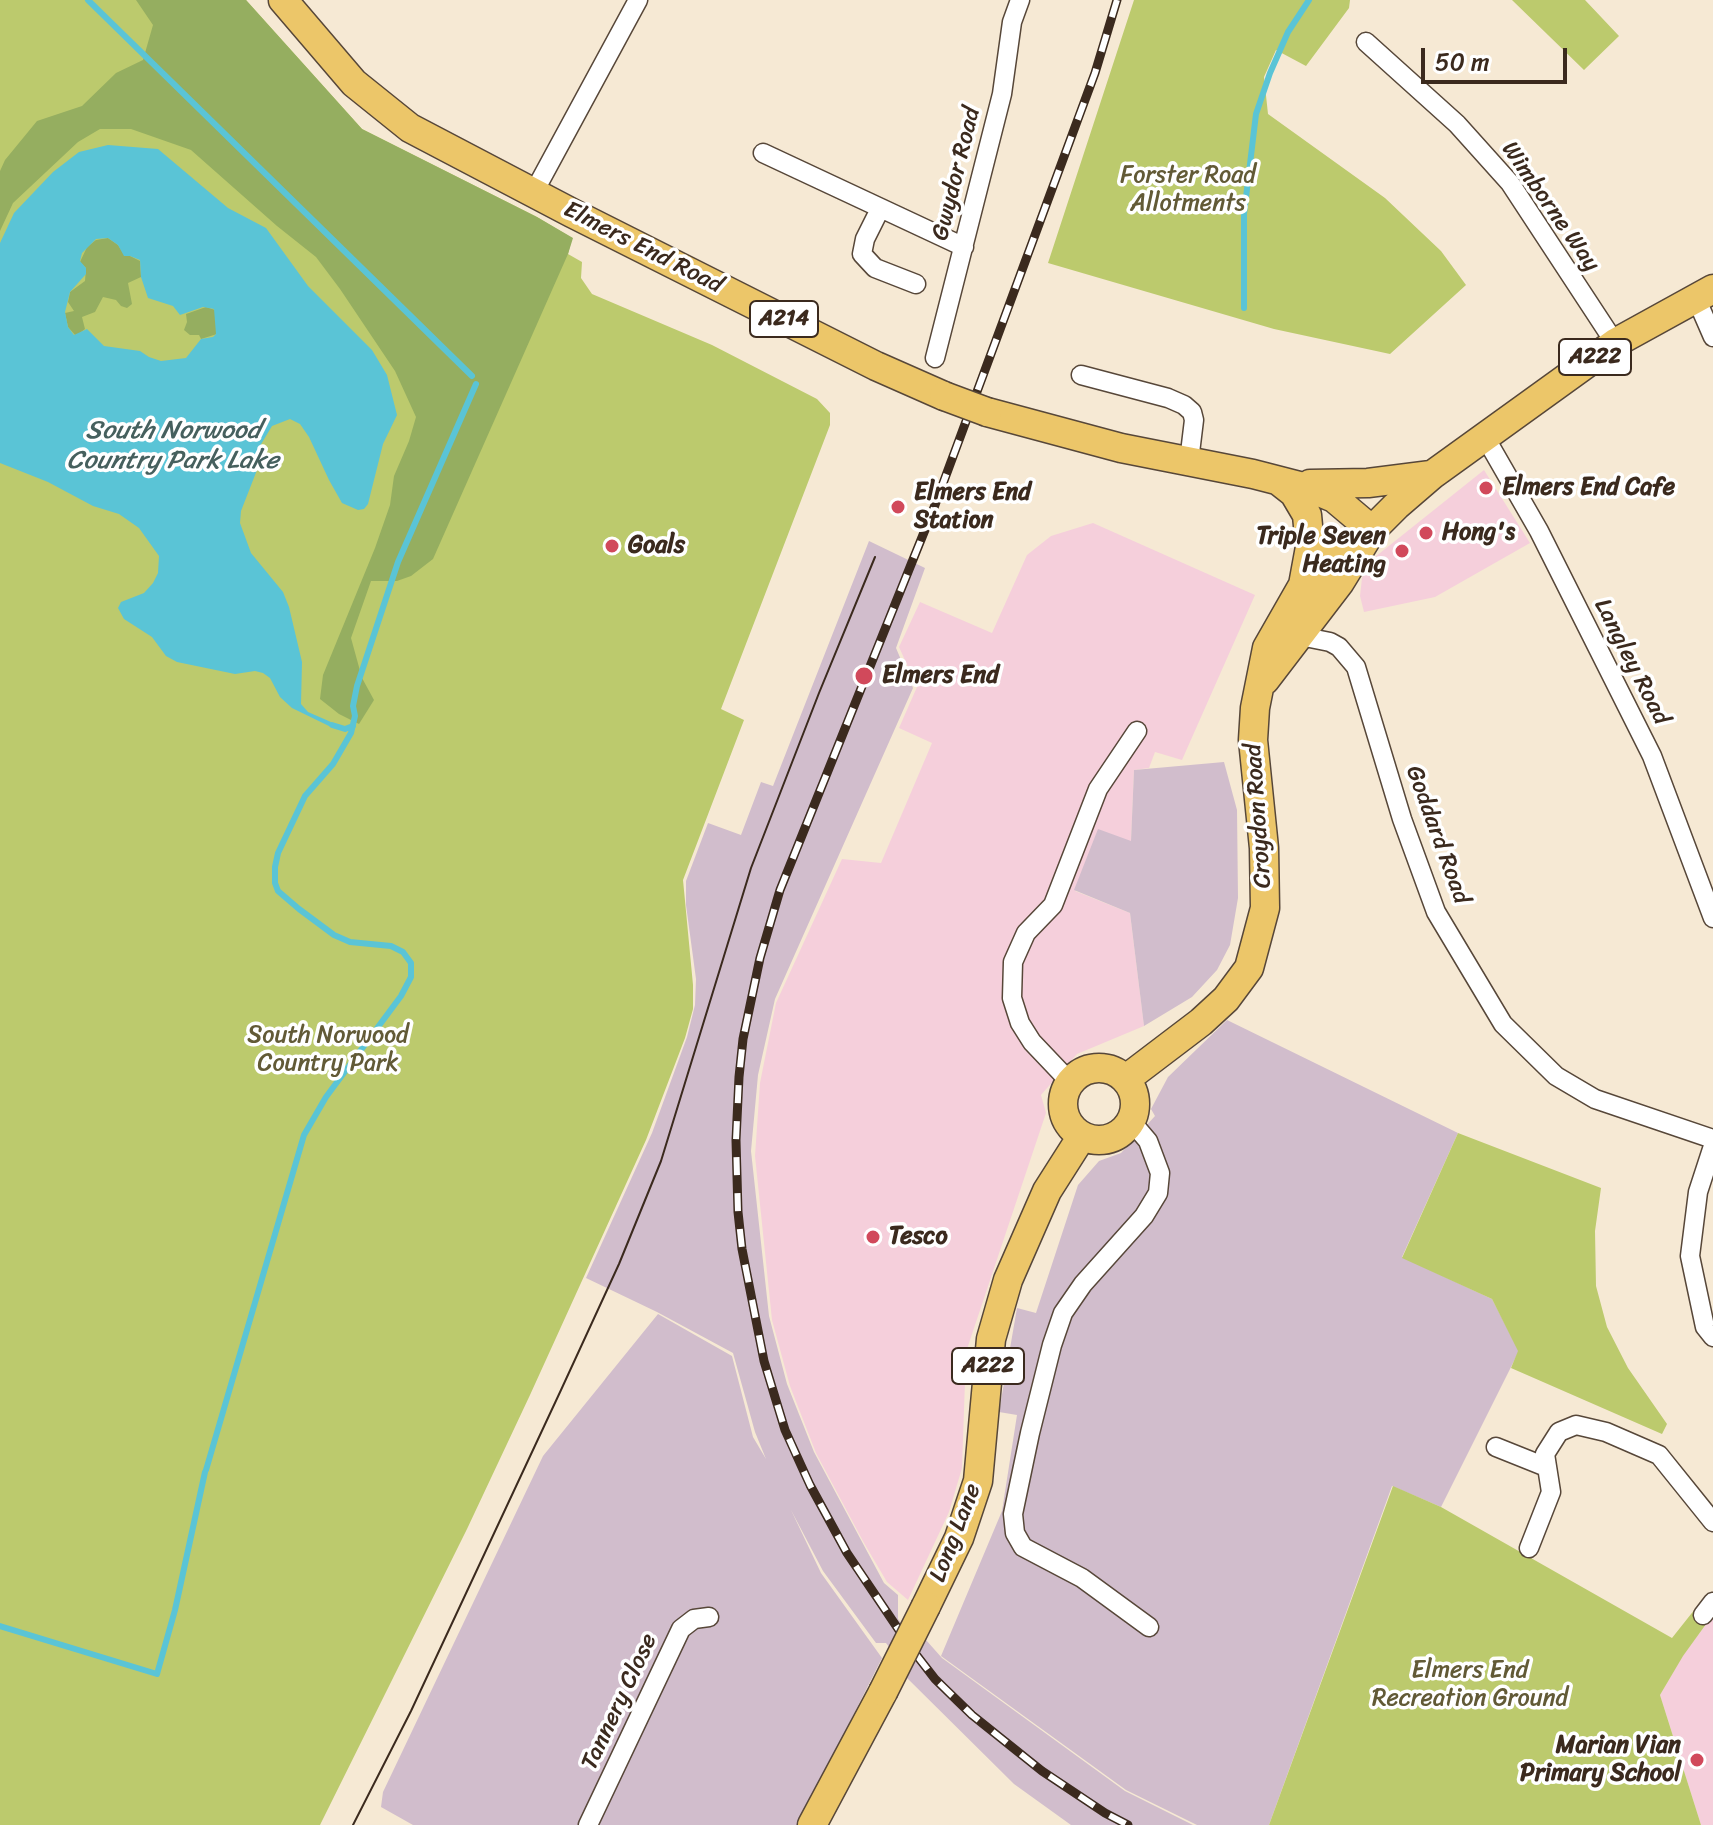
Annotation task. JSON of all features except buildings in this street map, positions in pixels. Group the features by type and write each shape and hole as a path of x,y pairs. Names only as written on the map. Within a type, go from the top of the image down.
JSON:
{"main road":[{"name":"Elmers End Road","path":"283,0 354,83 410,128 876,366 987,412 1107,445 1315,490 1334,498 1372,530"},
{"name":"Croydon Road","path":"1126,1079 1210,1015 1249,968 1265,908 1264,848 1253,740 1260,687 1267,648 1303,585 1338,549 1372,530 1432,475 1615,343 1705,294"},
{"path":"1280,482 1368,483 1432,475"},
{"path":"1280,482 1294,493 1307,515 1310,547 1303,585"},
{"name":"Croydon Road","path":"1260,687 1340,582 1372,530"},
{"path":"1097,1068 1109,1069 1126,1079 1135,1099 1131,1121 1123,1131 1107,1140 1082,1136 1072,1128 1064,1114 1063,1101 1070,1082 1080,1073 1097,1068"},
{"name":"Long Lane","path":"812,1825 883,1692 959,1538 978,1481 991,1339 1008,1280 1047,1191 1082,1136"}],"street":[{"path":"534,192 638,0"},
{"name":"Gwydor Road","path":"935,358 1002,94 1012,22 1020,0"},
{"name":"Wimborne Way","path":"1366,42 1457,124 1510,183 1615,343"},
{"path":"763,153 964,247"},
{"path":"880,209 865,239 862,254 875,268 916,284"},
{"path":"1705,294 1713,337"},
{"path":"1081,375 1184,405 1192,412 1194,420 1189,461"},
{"name":"Langley Road","path":"1485,437 1539,531 1652,756 1708,887 1713,918"},
{"name":"Goddard Road","path":"1300,636 1330,642 1339,647 1356,667 1402,819 1436,912 1503,1024 1556,1076 1595,1099 1713,1139"},
{"path":"1070,1082 1032,1042 1020,1023 1012,998 1013,962 1026,933 1053,905 1098,789 1137,731"},
{"path":"1131,1121 1148,1141 1160,1173 1158,1193 1144,1216 1083,1284 1063,1313 1030,1433 1013,1514 1015,1533 1023,1547 1082,1578 1149,1627"},
{"path":"1713,1146 1698,1192 1690,1256 1705,1327 1713,1337"},
{"path":"1529,1548 1551,1492 1545,1454 1559,1432 1576,1425 1606,1432 1659,1455 1713,1522"},
{"path":"1496,1447 1546,1467"},
{"name":"Tannery Close","path":"588,1825 681,1629 694,1619 709,1617"}],"shaded area":[{"path":"1484,470 1530,543 1435,597 1364,612 1360,596 1362,578 1370,561"},
{"path":"1093,523 1255,595 1182,760 1155,752 1149,768 1134,770 1131,841 1075,891 1130,913 1144,1026 1077,1054 1041,1095 1046,1113 966,1352 962,1468 949,1512 908,1600 887,1582 864,1543 816,1453 790,1386 772,1320 755,1156 760,1083 776,1003 842,859 881,863 932,743 899,728 917,687 899,647 920,602 992,633 1027,555 1051,536"},
{"path":"869,541 925,568 896,648 913,688 775,999 758,1075 751,1151 769,1316 787,1384 814,1452 884,1583 898,1595 898,1619 922,1647 926,1640 942,1658 1125,1791 1193,1825 1071,1825 1014,1784 907,1678 909,1673 886,1643 876,1643 823,1571 791,1510 821,1573 882,1658 798,1825 413,1825 381,1807 383,1792 543,1456 658,1314 732,1356 753,1437 766,1459 755,1432 733,1353 657,1312 586,1278 652,1133 687,1037 695,1005 696,979 686,905 686,881 708,823 741,835 761,782 773,786"},
{"path":"1224,762 1237,810 1238,898 1230,945 1217,970 1192,997 1144,1026 1130,913 1074,890 1098,829 1131,841 1134,770"},
{"path":"1227,1020 1458,1133 1402,1257 1492,1299 1519,1351 1441,1507 1392,1486 1269,1825 1197,1825 1126,1790 941,1656 1002,1511 1017,1415 999,1412 1017,1308 1036,1313 1078,1185 1099,1161 1121,1153 1155,1116 1151,1109 1168,1077"},
{"name":"Marian Vian Primary School","path":"1713,1615 1713,1825 1701,1825 1660,1695 1683,1655"}],"green space":[{"name":"South Norwood Country Park","path":"0,0 246,0 362,129 537,217 572,238 568,254 582,262 581,278 592,294 712,345 817,399 830,413 830,425 721,709 744,720 683,880 693,985 693,1009 685,1038 646,1140 530,1395 320,1825 0,1825"},
{"path":"136,0 246,0 362,129 573,238 433,559 411,576 397,581 371,581 351,638 362,678 374,700 359,724 320,699 323,675 375,548 390,505 394,476 416,417 395,371 340,289 316,257 191,150 131,129 100,129 78,142 13,203 0,231 0,171 5,160 37,121 82,106 116,73 143,60 153,25"},
{"name":"Forster Road Allotments","path":"1134,0 1350,0 1349,8 1306,66 1276,50 1264,77 1268,114 1385,198 1441,251 1466,285 1390,354 1274,329 1048,263"},
{"path":"1512,0 1585,0 1619,36 1584,70"},
{"path":"108,238 118,245 125,256 140,261 141,277 128,283 132,304 127,308 116,300 103,297 95,312 82,317 85,329 76,336 68,327 65,313 74,311 68,302 70,292 85,281 86,268 80,262 87,247 96,240"},
{"path":"206,307 215,310 217,334 201,339 199,335 190,335 184,330 186,314"},
{"path":"1458,1133 1601,1188 1595,1231 1596,1286 1607,1327 1628,1368 1667,1424 1662,1434 1511,1368 1518,1351 1492,1299 1402,1258"},
{"name":"Elmers End Recreation Ground","path":"1393,1486 1441,1507 1672,1638 1695,1609 1709,1620 1660,1695 1701,1825 1269,1825"}],"water":[{"name":"South Norwood Country Park Lake","path":"108,145 158,149 228,208 266,228 308,286 372,350 387,375 397,415 383,444 368,504 364,509 358,510 342,503 309,437 300,424 290,419 272,426 260,446 257,470 241,511 240,523 251,553 283,592 289,607 302,662 301,704 308,712 331,722 329,726 292,708 263,673 235,674 177,662 166,656 152,637 124,619 118,608 121,602 144,593 158,573 159,556 139,528 119,514 93,506 48,482 0,463 0,243 14,213 53,172 79,152","holes":["108,238 118,245 124,256 140,260 141,277 148,298 173,306 180,315 203,307 214,309 216,334 201,339 186,358 161,361 140,351 104,346 87,329 74,335 68,327 65,312 70,292 86,274 86,268 80,261 82,253 96,239"]}],"waterway":[{"path":"88,0 472,376"},
{"path":"1244,308 1244,214 1256,114 1288,32 1309,0"},
{"path":"206,1470 304,1135 326,1097 401,996 411,977 411,963 403,952 391,946 350,942 334,935 299,909 278,891 275,867 278,853 305,796 333,764 351,733 357,686 398,562 476,384"},
{"path":"332,725 345,729 353,726"},
{"path":"0,1626 157,1674 175,1610 205,1472"}],"tram line":[{"path":"353,1825 411,1711 619,1264 661,1161 751,868 875,557"}],"railway":[{"path":"1117,0 1095,73 935,505 780,890 760,958 743,1039 736,1140 742,1249 764,1361 785,1430 810,1485 847,1553 911,1648 935,1679 972,1715 1042,1771 1128,1825"}],"place":[{"name":"Elmers End Cafe","path":"1486,488"},
{"name":"Elmers End Station","path":"898,507"},
{"name":"Hong's","path":"1426,533"},
{"name":"Goals","path":"612,546"},
{"name":"Triple Seven Heating","path":"1402,551"},
{"name":"Elmers End","path":"864,676"},
{"name":"Tesco","path":"873,1237"},
{"name":"Marian Vian Primary School","path":"1697,1760"}]}
